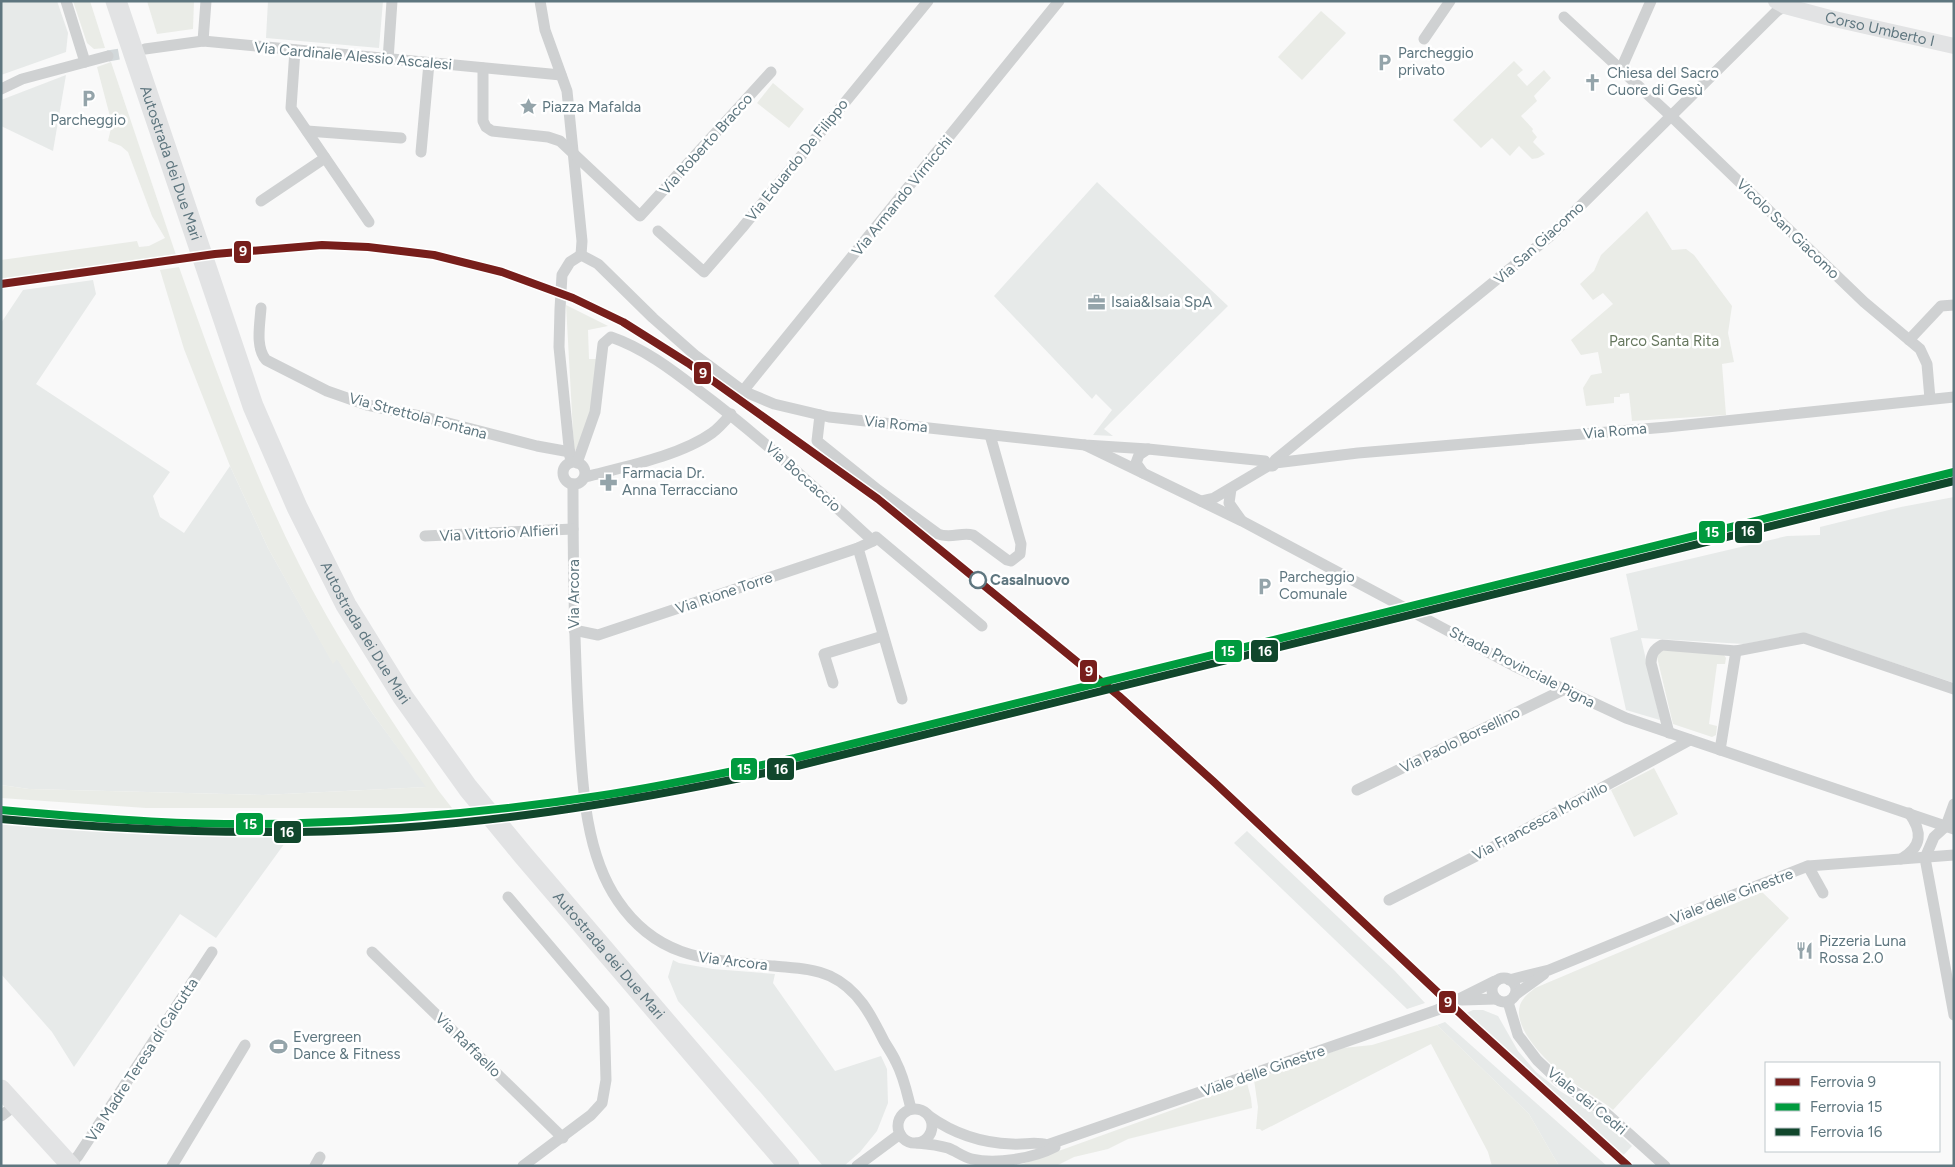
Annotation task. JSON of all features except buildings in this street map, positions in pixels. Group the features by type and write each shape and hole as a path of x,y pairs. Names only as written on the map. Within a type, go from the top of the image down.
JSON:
{"highway":[{"name":"Autostrada dei Due Mari","path":"102,1 189,240"},
{"name":"Autostrada dei Due Mari","path":"116,1 241,411 273,487 308,562 362,658 423,750 460,789 770,1166"},
{"name":"Autostrada dei Due Mari","path":"492,829 789,1166"}],"main road":[{"name":"Corso Umberto I","path":"1780,4 1954,46"},
{"path":"1,1089 64,1164"},
{"path":"4,1109 64,1164"}],"street":[{"path":"66,1 85,62"},
{"path":"203,41 206,1"},
{"path":"388,60 392,1"},
{"path":"540,1 545,30 567,91 582,241 581,255"},
{"name":"Via Eduardo De Filippo","path":"658,232 704,272 928,1"},
{"name":"Via Armando Virnicchi","path":"743,391 1060,1"},
{"path":"1424,40 1450,1"},
{"path":"1621,69 1651,1"},
{"name":"Via San Giacomo","path":"1271,462 1549,237 1672,117 1777,11 1780,4"},
{"name":"Vicolo San Giacomo","path":"1564,17 1672,117 1864,302 1909,340 1925,357 1930,399"},
{"name":"Via Cardinale Alessio Ascalesi","path":"145,49 203,41 561,75"},
{"path":"295,50 290,108 369,222"},
{"path":"1,89 22,79 108,56"},
{"path":"421,152 429,63"},
{"path":"483,68 483,121 486,127 492,130 548,137 560,141 574,152"},
{"name":"Via Roberto Bracco","path":"574,152 640,216 771,72"},
{"path":"307,131 401,138"},
{"path":"261,201 325,158"},
{"name":"Via Roma","path":"581,255 598,264 653,318 696,356 743,391 774,404 820,415 1084,445 1148,449 1271,462 1668,427 1954,397"},
{"name":"Via Arcora","path":"581,255 570,262 562,275 559,347 572,459 585,470 585,477"},
{"path":"1909,340 1941,306 1954,305"},
{"name":"Via Strettola Fontana","path":"261,308 260,343 266,360 327,390 367,405 429,418 537,446 572,459"},
{"name":"Via Boccaccio","path":"572,459 595,412 603,344 611,337 630,343 673,370 732,414 874,541 876,537 982,626"},
{"path":"573,484 580,483 585,477 652,459 690,445 713,433 732,414"},
{"path":"820,415 817,441 878,490 938,534 944,536 973,535 1011,561 1020,554 1021,544 990,435"},
{"name":"Strada Provinciale Pigna","path":"1084,445 1242,521 1563,690 1626,718 1950,827"},
{"path":"1143,473 1136,463 1139,455 1148,449"},
{"name":"Via Arcora","path":"572,459 565,467 563,474 566,481 573,484 574,630 582,770 588,819 595,852 605,879 630,917 648,936 675,950 698,958 807,969 830,976 852,990 870,1012 897,1063 906,1086 911,1109"},
{"name":"Via Roma","path":"1201,501 1214,498 1231,489 1271,462"},
{"path":"1231,489 1229,503 1242,521"},
{"name":"Via Vittorio Alfieri","path":"425,536 573,529"},
{"name":"Via Rione Torre","path":"574,630 598,635 874,541"},
{"path":"858,548 902,699"},
{"path":"833,683 824,654 883,636"},
{"path":"1670,733 1651,664 1654,650 1662,645 1736,651 1804,638 1954,689"},
{"path":"1720,750 1736,651"},
{"name":"Via Paolo Borsellino","path":"1357,790 1563,690"},
{"name":"Via Francesca Morvillo","path":"1389,900 1480,854 1690,740"},
{"path":"1954,804 1950,827 1934,836 1925,858 1954,1015"},
{"path":"1900,860 1912,853 1918,842 1915,822 1909,813"},
{"name":"Viale delle Ginestre","path":"929,1116 942,1126 984,1141 1014,1144 1040,1142 1047,1145 1437,1010 1501,978 1510,980 1549,970 1808,866 1954,855"},
{"path":"1808,866 1823,892"},
{"path":"508,897 604,1010 606,1080 602,1103 591,1115 563,1138 523,1166"},
{"name":"Via Madre Teresa di Calcutta","path":"64,1164 78,1156 212,952"},
{"name":"Via Raffaello","path":"372,952 563,1138"},
{"name":"Viale delle Ginestre","path":"1458,1000 1496,999 1502,1002 1511,998 1549,970"},
{"path":"1510,980 1516,987 1511,998"},
{"path":"1495,982 1492,989 1496,999"},
{"name":"Viale dei Cedri","path":"1511,998 1518,1035 1537,1060 1560,1082 1606,1113 1665,1166"},
{"path":"172,1166 245,1045"},
{"path":"911,1109 921,1110 929,1116 932,1125 930,1135 917,1143 908,1141 900,1134 898,1129 899,1119 902,1114 911,1109"},
{"path":"857,1166 900,1134"},
{"name":"Viale delle Ginestre","path":"917,1143 950,1148 975,1163 1013,1160 1053,1148 1067,1139"}],"shaded area":[{"path":"1,1 57,1 68,33 66,52 1,75"},
{"path":"268,1 383,1 379,48 266,38"},
{"path":"66,75 53,151 1,126 1,100"},
{"path":"1097,182 1228,306 1104,429 1113,436 1093,435 1112,410 1096,394 1092,399 994,296"},
{"path":"93,280 96,294 36,384 170,472 153,496 160,517 184,533 230,466 268,548 333,663 337,658 373,714 427,787 263,795 29,789 1,785 1,323 23,290"},
{"path":"1954,497 1954,683 1805,633 1744,644 1641,638 1660,720 1626,710 1610,638 1638,630 1626,574 1787,536 1820,535 1820,527 1901,507"},
{"path":"1,824 148,835 290,836 216,938 180,914 74,1067 52,1032 1,974"},
{"path":"1247,831 1394,970 1425,1003 1407,1009 1234,843"},
{"path":"673,960 679,963 713,969 775,974 773,983 835,1071 881,1056 887,1069 888,1103 877,1131 860,1152 844,1166 823,1166 761,1093 678,1001 668,977"},
{"path":"1473,1010 1483,1010 1498,1016 1518,1051 1536,1072 1560,1091 1597,1114 1632,1146 1618,1161 1460,1016"},
{"path":"1445,1022 1607,1166 1559,1166 1529,1114 1437,1025"}],"green space":[{"path":"73,1 90,1 105,48 94,49 87,43"},
{"path":"147,1 194,1 193,29 157,34"},
{"path":"1321,11 1346,33 1302,80 1278,57"},
{"path":"1514,61 1523,70 1517,75 1527,86 1544,70 1551,78 1534,96 1537,101 1521,116 1533,129 1532,131 1537,137 1533,142 1545,154 1538,158 1532,159 1519,146 1510,156 1492,138 1481,148 1453,120"},
{"path":"111,62 176,255 1,280 1,260 137,241 139,247 149,246 165,238 152,216 128,152 121,146 108,141 112,124 97,67"},
{"path":"773,83 804,109 789,128 757,103"},
{"name":"Parco Santa Rita","path":"1647,211 1672,250 1686,249 1694,255 1732,306 1728,333 1734,362 1722,364 1726,415 1632,421 1629,393 1620,394 1620,397 1614,397 1614,403 1586,406 1583,388 1591,375 1602,373 1598,352 1581,355 1571,340 1613,304 1603,293 1593,300 1580,284 1594,271 1601,255"},
{"path":"179,267 249,455 314,594 365,679 438,790 452,808 146,808 1,798 1,785 29,789 263,795 426,787 373,714 337,659 333,664 268,548 230,466 184,349 160,270"},
{"path":"566,305 608,326 588,330 589,359 599,359 592,409 576,450 574,450"},
{"path":"1665,650 1724,655 1726,658 1725,664 1717,664 1709,724 1717,726 1716,735 1712,737 1673,724 1657,657 1658,653"},
{"path":"1654,768 1678,814 1634,837 1611,790"},
{"path":"1762,892 1789,918 1613,1110 1572,1082 1530,1040 1519,1016 1520,1005 1524,997 1535,988"},
{"path":"1437,1025 1529,1114 1559,1166 1492,1166 1488,1152 1431,1044 1262,1131 1256,1129 1258,1107 1254,1080 1343,1048 1372,1045"},
{"path":"1247,1083 1252,1108 1128,1139 1108,1149 1074,1157 1056,1166 1017,1166"}],"tunnel":[{"path":"108,56 136,51"}],"rail line":[{"name":"9","path":"1,284 215,254 322,245 368,247 434,255 502,272 573,298 623,322 688,363 878,499 1119,696 1214,782 1466,1019 1628,1166"},
{"name":"15","path":"1,810 189,823 302,823 376,820 487,810 647,788 795,758 1954,472"},
{"name":"16","path":"1,819 150,829 224,832 299,832 425,826 550,812 612,802 797,766 1954,481"}],"place":[{"name":"Parcheggio privato","path":"1384,62"},
{"name":"Chiesa del Sacro Cuore di Gesù","path":"1593,82"},
{"name":"Parcheggio","path":"88,99"},
{"name":"Piazza Mafalda","path":"528,107"},
{"name":"Isaia&Isaia SpA","path":"1097,302"},
{"name":"Farmacia Dr. Anna Terracciano","path":"608,482"},
{"name":"Casalnuovo","path":"978,580"},
{"name":"Parcheggio Comunale","path":"1265,586"},
{"name":"Pizzeria Luna Rossa 2.0","path":"1805,950"},
{"name":"Evergreen Dance & Fitness","path":"279,1046"}]}
